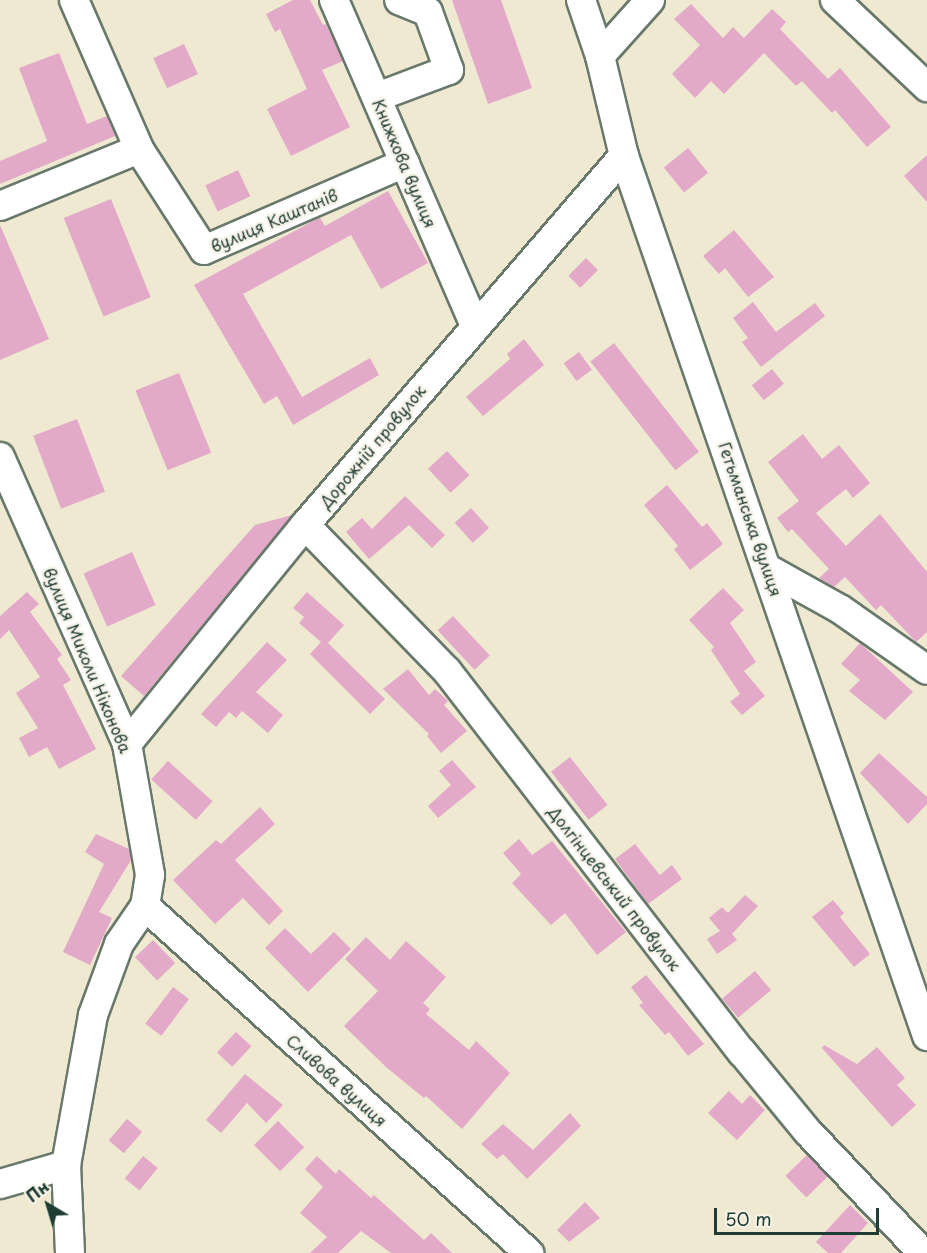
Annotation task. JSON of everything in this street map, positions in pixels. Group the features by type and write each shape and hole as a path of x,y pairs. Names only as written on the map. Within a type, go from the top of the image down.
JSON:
{"street":[{"name":"вулиця Каштанів","path":"74,0 139,149 204,250 405,163"},
{"name":"Книжкова вулиця","path":"334,0 474,326"},
{"path":"377,97 449,70 428,12 399,0"},
{"name":"Гетьманська вулиця","path":"581,0 600,56 624,156 927,1036"},
{"path":"600,56 650,0"},
{"path":"836,0 927,87"},
{"path":"0,206 139,149"},
{"name":"Дорожній провулок","path":"127,744 305,525 474,326 624,156"},
{"name":"вулиця Миколи Ніконова","path":"0,458 127,744 145,830 150,875 145,906"},
{"name":"Долгінцевський провулок","path":"305,525 447,671 742,1052 808,1132 923,1253"},
{"path":"768,569 840,609 927,670"},
{"path":"70,1253 66,1165 93,1015 119,944 145,906"},
{"name":"Сливова вулиця","path":"145,906 530,1253"},
{"path":"0,1184 66,1165"}],"building":[{"path":"293,0 310,0 323,25 326,24 343,61 322,70 350,127 291,156 267,109 307,89 280,29 275,32 266,14"},
{"path":"452,0 501,0 532,88 488,104"},
{"path":"691,4 723,38 733,27 744,38 772,9 786,22 780,29 828,79 840,68 891,127 867,147 835,110 832,113 802,81 796,86 764,53 724,94 711,81 695,98 672,74 700,45 674,19"},
{"path":"184,44 198,74 167,88 153,58"},
{"path":"59,53 87,124 107,116 115,136 0,184 0,161 47,141 19,68"},
{"path":"688,148 708,173 684,192 664,168"},
{"path":"927,155 927,202 904,176"},
{"path":"238,170 250,196 218,211 205,185"},
{"path":"388,191 428,263 381,289 351,235 243,294 302,397 370,358 379,375 293,425 277,396 264,404 194,285 315,220 320,218 325,226"},
{"path":"111,199 151,297 103,316 64,218"},
{"path":"0,225 49,339 0,360"},
{"path":"734,230 774,277 748,297 725,268 719,274 703,256"},
{"path":"586,258 598,270 580,288 568,276"},
{"path":"753,302 776,332 815,303 825,316 761,367 742,342 748,338 733,318"},
{"path":"524,339 544,365 483,416 466,397 510,359 507,354"},
{"path":"614,343 699,452 675,470 590,361"},
{"path":"579,352 592,370 577,381 564,363"},
{"path":"772,369 784,384 764,400 752,385"},
{"path":"179,373 211,453 168,470 135,391"},
{"path":"77,419 105,492 61,509 33,436"},
{"path":"803,434 822,459 839,445 870,483 853,498 846,489 816,513 846,546 880,514 927,572 927,632 916,642 881,605 876,610 845,577 834,587 819,578 829,569 792,529 788,532 777,518 799,501 768,462"},
{"path":"447,451 470,475 450,493 428,469"},
{"path":"667,485 702,527 707,523 723,544 690,570 674,549 678,546 644,505"},
{"path":"405,496 445,535 432,548 409,525 369,559 346,532 362,518 372,529"},
{"path":"471,508 489,528 473,543 455,523"},
{"path":"292,515 144,696 121,676 255,525"},
{"path":"132,552 156,605 107,627 84,574"},
{"path":"723,588 744,610 730,623 756,662 744,671 765,696 742,715 730,702 740,694 711,650 714,647 689,620"},
{"path":"27,592 39,604 30,612 62,655 57,659 71,680 63,685 96,749 59,769 47,747 29,757 19,738 38,728 16,693 40,677 9,630 0,639 0,616"},
{"path":"307,592 344,625 328,643 385,699 370,714 310,654 321,642 299,623 304,617 293,608"},
{"path":"453,616 490,655 474,670 438,630"},
{"path":"267,642 287,660 256,692 283,715 268,733 242,711 236,718 229,712 216,727 201,714"},
{"path":"860,643 913,692 885,720 849,691 860,680 841,664"},
{"path":"408,669 429,695 435,689 448,701 444,705 467,731 441,753 427,736 429,734 383,689"},
{"path":"879,753 927,797 927,804 908,824 860,773"},
{"path":"570,757 608,805 589,820 551,772"},
{"path":"452,760 476,787 438,818 428,806 451,785 439,771"},
{"path":"168,761 213,801 196,820 151,780"},
{"path":"260,807 275,824 235,860 283,911 269,925 243,898 215,924 173,880 216,840 221,844"},
{"path":"96,834 129,849 131,860 99,912 112,918 90,965 63,952 104,864 85,852"},
{"path":"519,839 532,855 552,841 626,932 597,955 565,913 551,925 512,883 521,874 503,853"},
{"path":"635,844 660,875 672,865 682,879 648,904 615,859"},
{"path":"745,895 758,906 732,934 737,940 717,954 707,939 720,931 709,918 722,907 728,913"},
{"path":"833,900 844,913 840,917 870,954 854,967 812,917"},
{"path":"285,928 311,954 334,932 351,949 308,992 265,948"},
{"path":"366,937 390,960 406,941 446,977 423,1003 430,1009 426,1014 469,1050 476,1041 510,1073 462,1129 426,1096 424,1098 386,1067 344,1026 378,991 345,959"},
{"path":"153,940 175,963 157,980 135,957"},
{"path":"755,971 771,990 738,1018 722,999"},
{"path":"646,975 704,1044 688,1056 669,1032 665,1035 639,1005 643,1003 631,987"},
{"path":"173,987 189,999 161,1036 145,1024"},
{"path":"236,1032 251,1046 232,1067 217,1052"},
{"path":"824,1045 857,1064 877,1047 905,1078 897,1085 916,1105 892,1127 822,1048"},
{"path":"245,1074 283,1105 266,1123 247,1103 221,1133 206,1120"},
{"path":"729,1091 742,1104 750,1095 765,1110 737,1140 708,1113"},
{"path":"570,1113 581,1126 527,1179 503,1154 497,1159 481,1144 503,1124 533,1150"},
{"path":"127,1119 142,1132 124,1153 109,1140"},
{"path":"278,1121 304,1147 280,1171 254,1145"},
{"path":"807,1155 828,1177 806,1197 785,1176"},
{"path":"143,1156 158,1168 140,1190 125,1179"},
{"path":"317,1156 336,1174 339,1169 371,1198 374,1195 424,1240 431,1233 452,1253 391,1253 361,1231 338,1253 310,1253 327,1237 300,1213 323,1187 305,1169"},
{"path":"585,1202 600,1218 569,1242 557,1230"},
{"path":"850,1205 868,1223 841,1253 828,1253 816,1242"}]}
